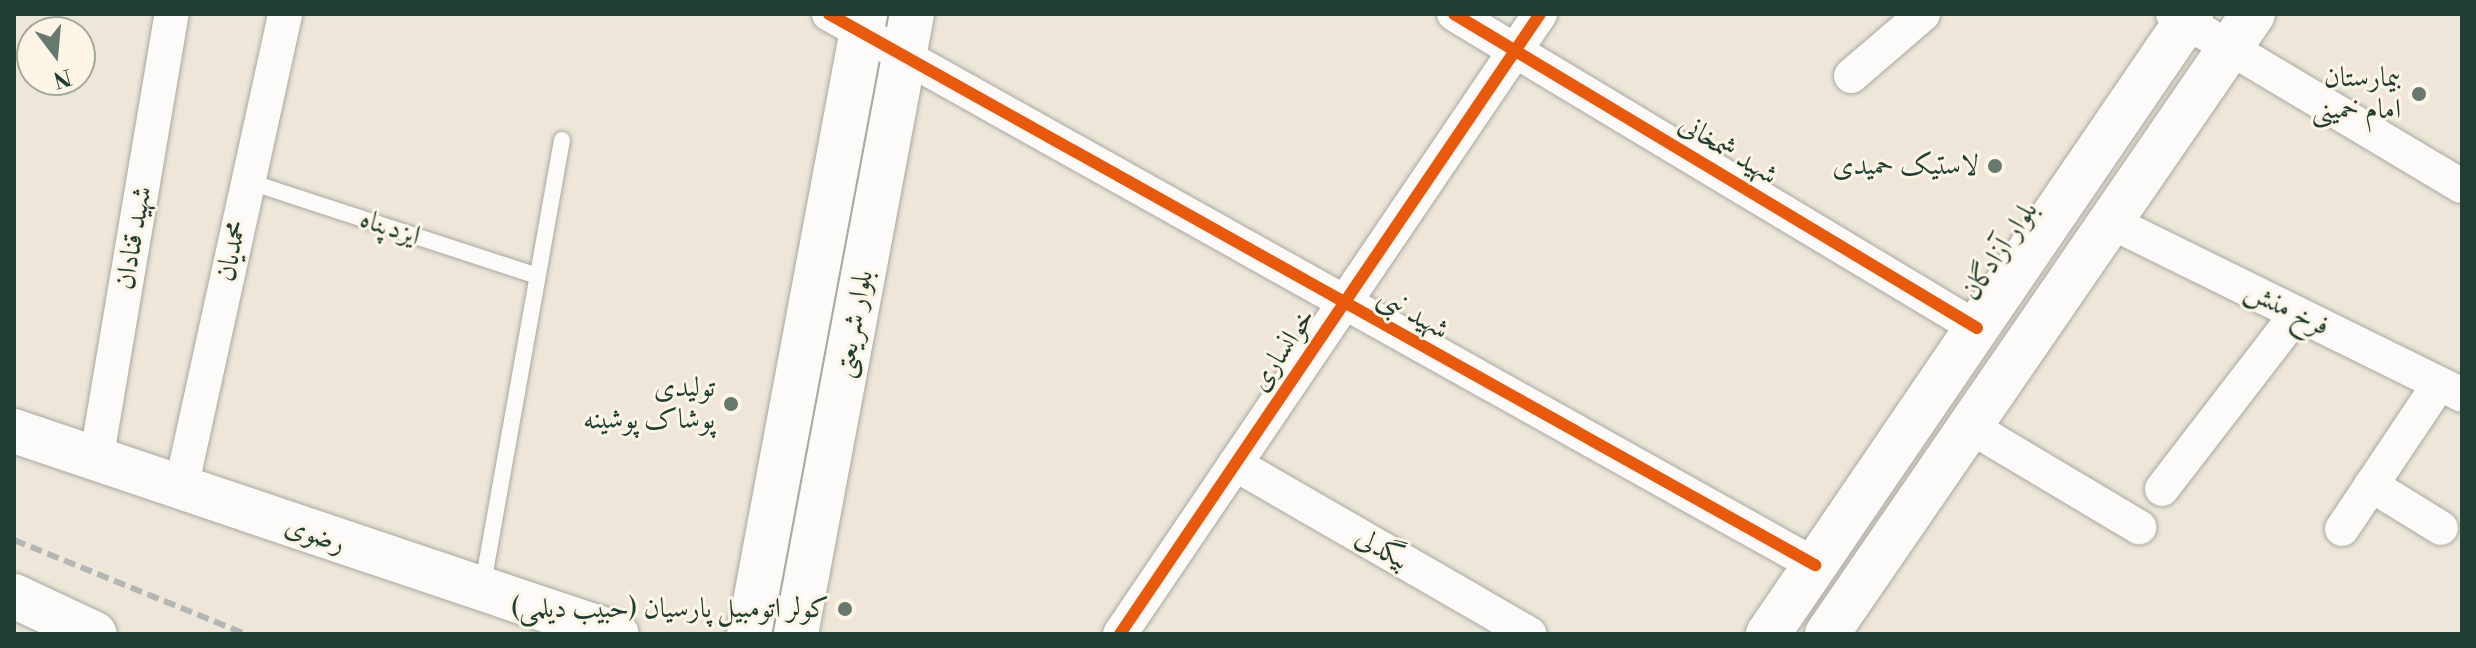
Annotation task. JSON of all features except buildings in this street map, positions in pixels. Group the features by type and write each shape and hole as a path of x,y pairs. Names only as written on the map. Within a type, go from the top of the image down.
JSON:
{"main road":[{"name":"بلوار شریعتی","path":"796,634 912,14"},
{"path":"1827,634 1864,614 1971,427 2253,14"},
{"name":"بلوار آزادگان","path":"1768,634 1977,328 2183,17"},
{"name":"بلوار شریعتی","path":"749,634 852,20"},
{"name":"رضوی","path":"14,431 482,594 617,634"},
{"path":"14,596 95,634"}],"street":[{"name":"شهید قنادان","path":"96,461 172,14"},
{"name":"محمدیان","path":"181,488 285,14"},
{"name":"شهید شمخانی","path":"1454,14 1977,328"},
{"name":"خوانساری","path":"1120,634 1540,14"},
{"path":"1851,76 1923,14"},
{"path":"2183,17 2229,50 2462,186"},
{"name":"شهید نبی","path":"852,20 904,58 1815,565"},
{"name":"فرخ منش","path":"2111,222 2450,389"},
{"path":"2162,489 2297,314"},
{"path":"2342,529 2371,485 2450,389"},
{"path":"1971,427 2139,527"},
{"name":"بیگدلی","path":"1235,464 1529,634"},
{"path":"2371,485 2441,528"}],"lane":[{"path":"482,594 534,275 562,140"},
{"name":"ایزدپناه","path":"247,181 534,275"}],"railway":[{"path":"14,540 245,634"}],"cycle path":[{"path":"829,14 1815,565"},
{"path":"1454,14 1977,328"},
{"path":"1120,634 1540,14"}],"place":[{"name":"بیمارستان امام خمینی","path":"2419,94"},
{"name":"لاستیک حمیدی","path":"1995,166"},
{"name":"تولیدی پوشاک پوشینه","path":"731,404"},
{"name":"کولر اتومبیل پارسیان (حبیب دیلمی)","path":"845,609"}]}
